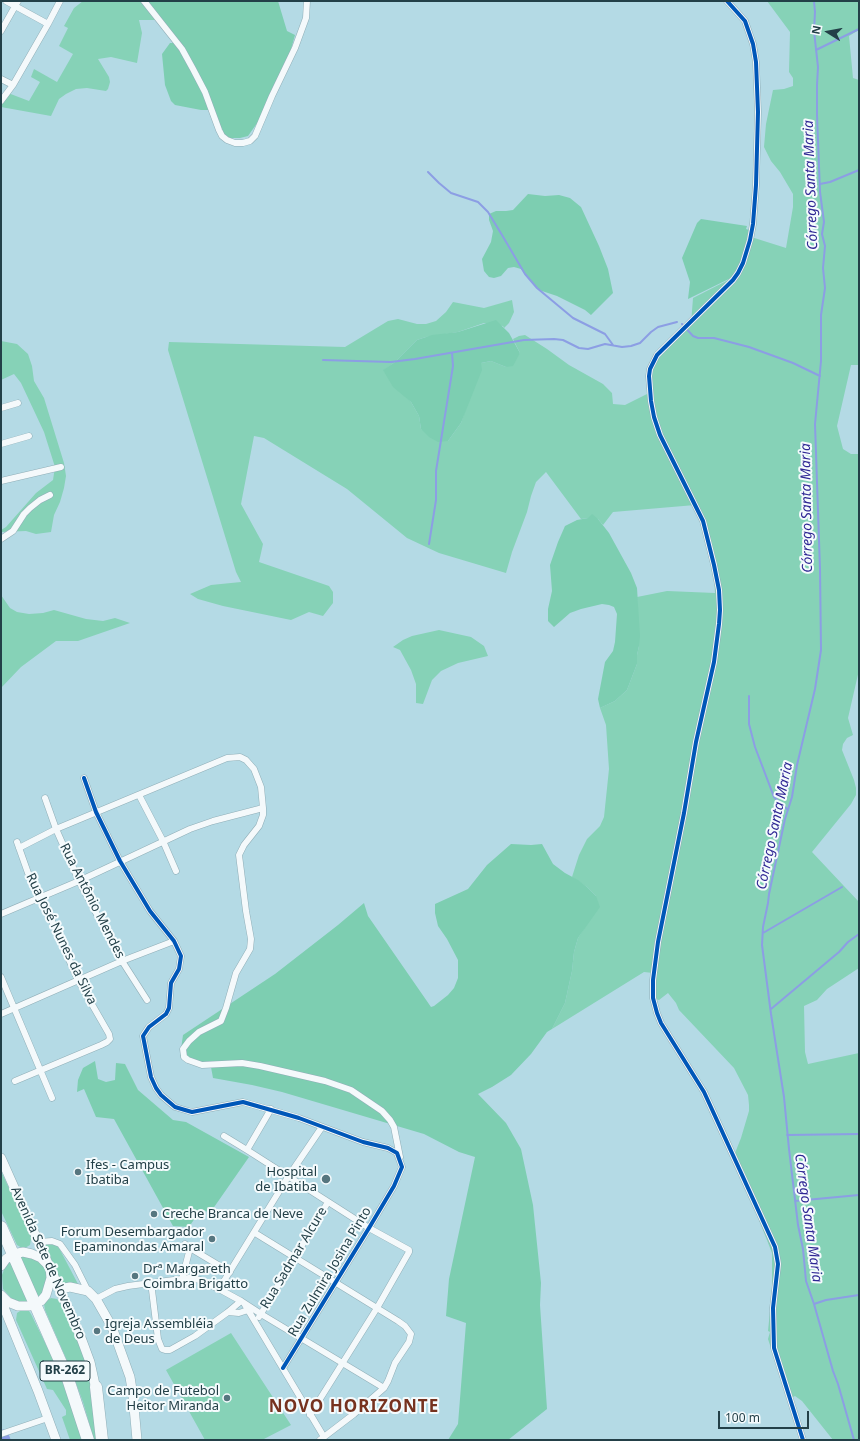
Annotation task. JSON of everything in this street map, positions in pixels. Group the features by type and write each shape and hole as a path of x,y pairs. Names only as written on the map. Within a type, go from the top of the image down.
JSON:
{"highway":[{"name":"BR-262","path":"1,1227 68,1379 88,1440"},
{"path":"96,1387 102,1440"}],"street":[{"path":"6,1 17,4 48,24"},
{"path":"1,101 13,85 60,1"},
{"path":"144,1 182,49 194,69 205,92 222,136 235,143 243,143 255,136 295,48 306,18 307,1"},
{"path":"728,1 745,21 753,44 756,62 758,104 756,185 751,234 747,250 738,273 733,280 657,355 650,370 649,376 651,401 660,435 703,521 719,590 720,610 720,624 714,662 696,742 684,812 658,942 653,980 653,998 661,1023 705,1096 775,1247 778,1264 773,1308 774,1348 803,1440"},
{"path":"1,31 17,4"},
{"path":"1,79 13,85"},
{"path":"1,408 18,403"},
{"path":"1,444 29,436"},
{"path":"1,481 61,467"},
{"path":"1,539 13,531 30,508 40,500 50,495"},
{"path":"56,829 227,758 240,757 246,760 254,769 261,788 263,808 260,826 244,845 239,855 251,939 250,949 236,973 221,1021 199,1032 189,1041 183,1049 184,1057 202,1065 242,1063 260,1066 325,1081 351,1090 382,1111 390,1120 394,1127 402,1167"},
{"path":"84,778 96,812 120,861 150,910 174,940 181,956 179,969 171,983 169,1008 166,1014 146,1031 143,1039 151,1077 161,1095 175,1107 192,1112 243,1102 271,1109 322,1126 363,1142 388,1148 397,1153 402,1167"},
{"path":"139,795 176,871"},
{"name":"Rua Antônio Mendes","path":"45,798 56,829 79,881 122,961 147,1000"},
{"path":"1,914 79,881 198,826 263,808"},
{"name":"Rua José Nunes da Silva","path":"40,1070 107,1042 110,1039 109,1034 78,980 41,896 28,873 18,845 56,829"},
{"path":"1,1014 174,940"},
{"path":"1,976 52,1098"},
{"path":"15,1082 40,1070"},
{"path":"247,1150 271,1109"},
{"path":"219,1289 255,1233 288,1177 322,1126"},
{"path":"224,1136 369,1228 409,1250 377,1308 310,1415"},
{"name":"Avenida Sete de Novembro","path":"1,1158 85,1347 96,1387 107,1440"},
{"name":"Rua Zulmira Josina Pinto","path":"283,1368 394,1186 402,1167"},
{"name":"Rua Sadmar Alcure","path":"256,1322 328,1202"},
{"path":"243,1302 283,1368 322,1438 348,1419 384,1388 395,1363 409,1342 411,1334 405,1326 255,1233"},
{"path":"39,1242 52,1241 60,1244 75,1266 88,1291 96,1299 112,1327 130,1377 137,1440"},
{"path":"185,1244 230,1272"},
{"path":"182,1279 190,1248"},
{"path":"1,1266 6,1259 13,1254 23,1252 41,1258 50,1267 50,1285 46,1295 35,1304 30,1306 18,1306 8,1302 1,1295"},
{"path":"96,1299 115,1289 151,1282 194,1278 243,1302 384,1388"},
{"path":"151,1282 158,1340 162,1349 165,1350 170,1350 187,1341 243,1302"},
{"path":"46,1295 60,1293 70,1287 88,1291"},
{"path":"1,1300 56,1440"},
{"path":"10,1322 18,1306"},
{"path":"228,1312 239,1313 248,1310"},
{"path":"1,1434 48,1418"}],"green space":[{"path":"83,1 141,1 157,20 139,20 142,33 137,63 111,57 98,59 109,77 110,82 108,89 106,91 87,88 76,89 59,99 51,116 1,107 1,102 8,93 29,101 40,82 31,77 34,69 57,82 73,54 59,46 68,28 64,26 74,8"},
{"path":"141,1 278,1 287,31 295,35 290,53 260,119 248,136 229,138 223,135 211,110 201,110 175,105 171,101 165,85 162,54 170,43 175,43"},
{"path":"767,1 859,1 859,30 849,36 853,78 859,80 859,365 851,365 837,426 843,449 851,454 858,454 859,463 859,670 848,718 853,735 847,738 843,744 842,750 854,780 856,795 851,804 812,852 859,902 859,968 827,989 817,1000 804,1006 805,1052 808,1064 859,1053 859,1440 833,1440 802,1401 795,1396 788,1400 768,1339 770,1332 768,1331 772,1291 772,1253 736,1161 735,1153 749,1111 749,1105 748,1095 734,1068 679,1010 676,1003 668,993 659,1000 655,999 653,973 644,972 552,1029 565,1003 578,938 583,930 596,896 587,887 572,877 579,855 587,839 600,826 604,817 609,769 606,725 600,708 615,701 627,690 637,664 639,646 637,597 667,591 715,593 714,572 705,533 695,505 613,512 603,525 598,519 581,519 546,472 536,482 506,573 439,553 407,538 347,489 264,438 254,436 241,504 263,544 259,562 329,586 333,592 333,603 323,616 309,612 291,620 223,606 198,599 190,594 211,585 241,582 236,572 168,350 169,342 345,347 388,321 398,319 417,324 426,324 436,321 446,312 453,302 484,308 512,300 514,312 509,323 504,328 503,326 484,323 458,332 426,337 417,340 395,362 384,370 411,402 419,416 421,429 448,441 461,423 481,363 491,361 506,367 520,353 513,339 525,335 569,365 603,384 612,393 613,404 625,405 651,392 651,375 656,361 691,324 693,298 736,276 741,265 748,236 786,248 793,207 793,194 780,172 771,161 764,147 766,124 773,90 793,86 793,78 789,72 790,32"},
{"path":"528,194 545,196 559,195 570,198 581,207 608,269 613,293 591,315 585,310 557,296 539,290 521,269 514,267 508,268 501,276 494,278 489,277 484,271 482,259 491,242 493,231 489,220 489,214 496,211 513,210"},
{"path":"701,219 747,226 746,229 749,230 741,265 735,276 688,299 690,282 682,258 697,223"},
{"path":"496,320 509,333 520,353 513,366 506,367 491,361 481,363 482,370 461,423 448,441 438,442 429,437 421,429 419,416 411,402 393,387 383,370 395,362 417,340 432,335 458,332"},
{"path":"1,341 17,344 28,354 32,366 34,381 44,398 64,463 66,476 64,488 54,515 51,532 36,534 26,531 1,532 1,530 6,527 36,493 53,480 55,467 44,432 21,383 14,374 1,380"},
{"path":"592,514 609,533 631,573 637,588 640,636 637,664 627,690 615,701 600,708 598,699 605,662 613,651 615,642 617,614 614,607 602,604 581,609 570,613 554,627 548,621 548,609 552,591 550,565 558,542 565,526 577,520 588,518"},
{"path":"1,595 10,608 17,612 29,614 43,613 54,610 86,619 103,621 115,618 130,623 78,641 56,641 21,667 1,688"},
{"path":"439,630 471,637 484,646 488,656 458,663 441,671 432,680 423,704 416,703 416,684 411,670 400,650 393,647 412,636"},
{"path":"511,844 542,844 553,864 587,887 596,896 600,907 578,938 565,1003 552,1029 547,1032 531,1054 511,1075 478,1094 506,1123 521,1149 533,1205 541,1283 540,1305 547,1409 508,1440 448,1440 458,1424 466,1323 446,1316 449,1279 475,1157 459,1152 424,1134 282,1092 213,1078 211,1067 180,1056 183,1035 275,974 364,903 368,916 431,1007 434,1006 454,988 458,978 458,960 438,926 435,913 435,904 468,889 487,865"},
{"path":"95,1061 98,1079 106,1082 115,1080 116,1063 125,1064 138,1090 173,1120 186,1122 249,1157 210,1213 201,1209 189,1227 173,1226 114,1119 96,1117 84,1089 77,1092 78,1080 83,1068"},
{"path":"1,1171 31,1236 30,1245 25,1248 17,1245 1,1211"},
{"path":"43,1244 54,1244 58,1246 78,1284 67,1285 63,1284 59,1280"},
{"path":"29,1256 42,1263 47,1272 48,1282 41,1295 37,1298 19,1257"},
{"path":"12,1260 30,1302 21,1302 12,1299 3,1289 2,1275 5,1267"},
{"path":"51,1298 59,1301 80,1344 88,1370 100,1440 94,1440 83,1402 71,1370 45,1310 44,1304"},
{"path":"23,1309 29,1311 31,1314 56,1365 65,1387 82,1440 70,1440 62,1417 66,1415 66,1410 53,1390 47,1389 16,1320 17,1313"},
{"name":"Campo de Futebol Heitor Miranda","path":"231,1333 291,1425 262,1440 205,1440 166,1370"}],"waterway":[{"name":"Córrego Santa Maria","path":"814,1 814,31 818,67 817,115 820,192 824,222 822,234 825,246 823,268 825,288 821,315 821,361 815,424 821,650 815,689 797,765 792,797 785,819 769,894 763,927 762,945 784,1097 798,1225 803,1249 806,1281 854,1440"},
{"path":"816,50 859,29"},
{"path":"820,184 830,182 859,170"},
{"path":"428,172 451,193 478,202 488,212 525,274 537,288 573,318 605,334 613,345"},
{"path":"323,360 391,362 524,340 563,340 579,348 588,349 605,344 622,347 640,343 658,327 677,322"},
{"path":"682,324 693,336 698,338 714,338 749,347 793,363 820,376"},
{"path":"429,544 436,500 436,471 453,366 452,353"},
{"path":"749,696 749,724 755,747 774,797 788,810"},
{"path":"763,933 842,887"},
{"path":"771,1009 859,934"},
{"path":"787,1135 859,1134"},
{"path":"795,1201 859,1195"},
{"path":"814,1304 826,1300 859,1295"},
{"path":"3,1435 5,1440"}],"cycle path":[{"path":"727,1 745,21 753,44 756,62 758,112 756,185 753,224 750,240 743,263 733,280 657,355 650,369 649,376 651,401 660,435 703,521 719,590 720,610 714,662 696,742 684,813 658,942 653,980 653,998 661,1023 704,1092 775,1247 778,1264 773,1308 774,1348 803,1440"},
{"path":"84,778 96,812 120,861 150,911 174,941 181,956 179,969 171,983 169,1008 166,1014 149,1027 143,1036 151,1077 161,1095 175,1107 192,1112 243,1102 299,1118 363,1142 388,1148 397,1153 402,1167 394,1186 283,1368"}],"place":[{"name":"Ifes - Campus Ibatiba","path":"78,1172"},
{"name":"Hospital de Ibatiba","path":"326,1179"},
{"name":"Creche Branca de Neve","path":"154,1214"},
{"name":"Forum Desembargador Epaminondas Amaral","path":"212,1239"},
{"name":"Drª Margareth Coimbra Brigatto","path":"135,1276"},
{"name":"Igreja Assembléia de Deus","path":"97,1331"},
{"name":"Campo de Futebol Heitor Miranda","path":"227,1398"}],"district":[{"name":"NOVO HORIZONTE","path":"354,1407"}]}
